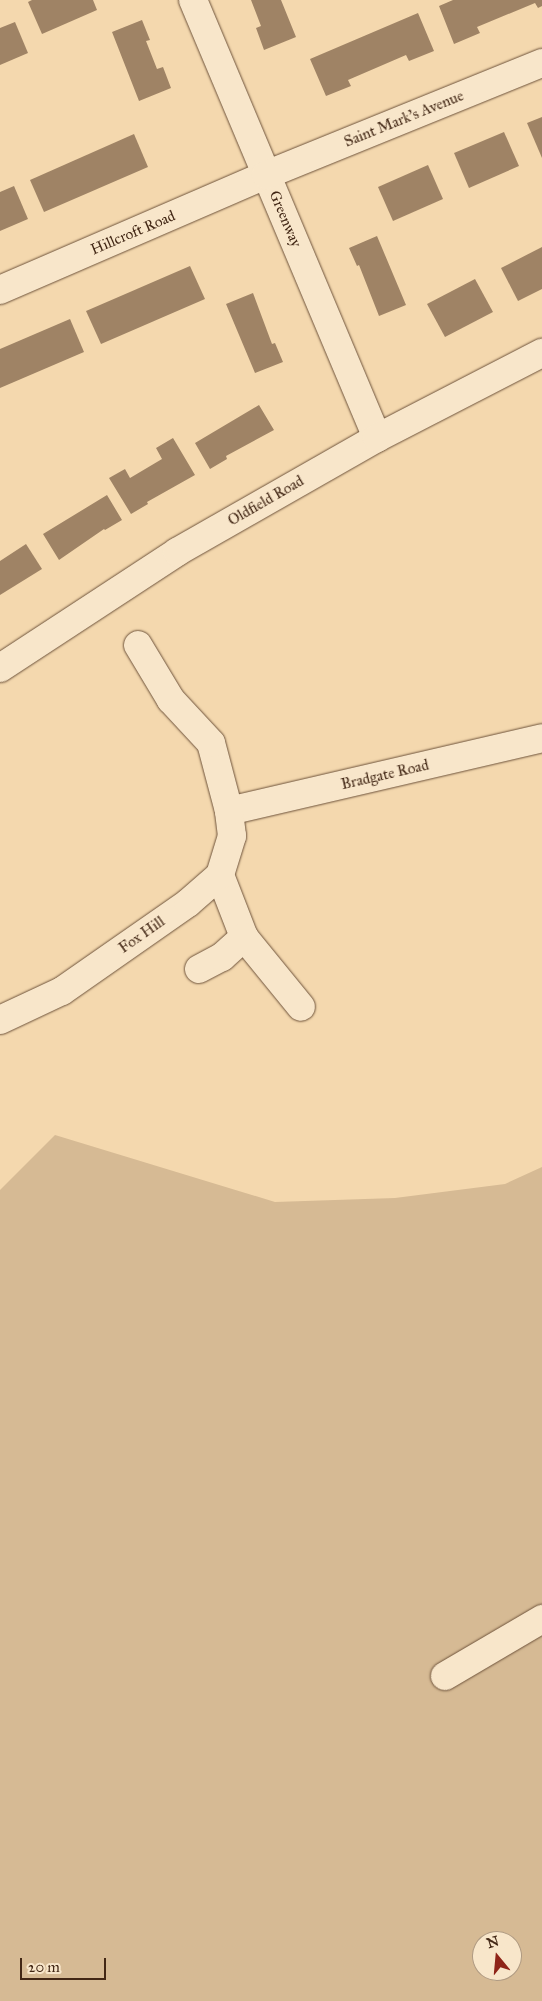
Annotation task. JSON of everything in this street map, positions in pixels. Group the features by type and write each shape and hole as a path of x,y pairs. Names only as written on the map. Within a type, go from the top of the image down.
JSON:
{"street":[{"name":"Greenway","path":"193,0 376,438"},
{"name":"Saint Mark's Avenue","path":"266,176 542,63"},
{"name":"Hillcroft Road","path":"0,290 266,176"},
{"name":"Oldfield Road","path":"0,668 177,552 376,438 542,353"},
{"path":"138,645 171,700 211,743 229,811 232,836 220,875 244,937 301,1007"},
{"name":"Bradgate Road","path":"229,811 542,738"},
{"name":"Fox Hill","path":"0,1020 62,991 188,903 220,875"},
{"path":"199,968 222,957 244,937"},
{"path":"445,1676 542,1619"}],"shaded area":[{"path":"55,1135 275,1202 395,1198 505,1184 542,1167 542,2001 0,2001 0,1190"}],"building":[{"path":"32,0 93,0 97,10 42,34 28,2"},
{"path":"251,0 281,0 296,37 264,50 256,28 261,26"},
{"path":"453,0 542,0 542,6 538,8 535,3 477,27 480,33 454,44 439,6"},
{"path":"418,13 434,51 409,61 406,55 348,80 351,86 326,96 310,59"},
{"path":"142,20 150,40 146,41 157,69 163,67 171,88 139,101 112,32"},
{"path":"15,22 28,53 0,65 0,28"},
{"path":"542,117 542,158 527,123"},
{"path":"504,132 519,166 469,188 454,153"},
{"path":"134,134 148,167 44,212 30,180"},
{"path":"428,165 443,199 393,221 378,187"},
{"path":"14,186 28,219 0,231 0,192"},
{"path":"377,236 406,305 379,316 359,265 357,266 349,248"},
{"path":"542,247 542,289 518,301 501,268"},
{"path":"190,266 205,299 101,344 86,311"},
{"path":"475,279 493,312 445,337 427,304"},
{"path":"253,293 272,344 275,343 283,362 255,373 226,304"},
{"path":"70,319 84,352 0,388 0,349"},
{"path":"259,405 274,430 226,456 227,459 210,469 195,443"},
{"path":"173,438 195,475 147,502 148,504 131,514 109,478 125,469 130,478 162,459 156,448"},
{"path":"107,495 122,520 104,529 59,560 43,534"},
{"path":"26,544 42,569 0,595 0,561"}]}
